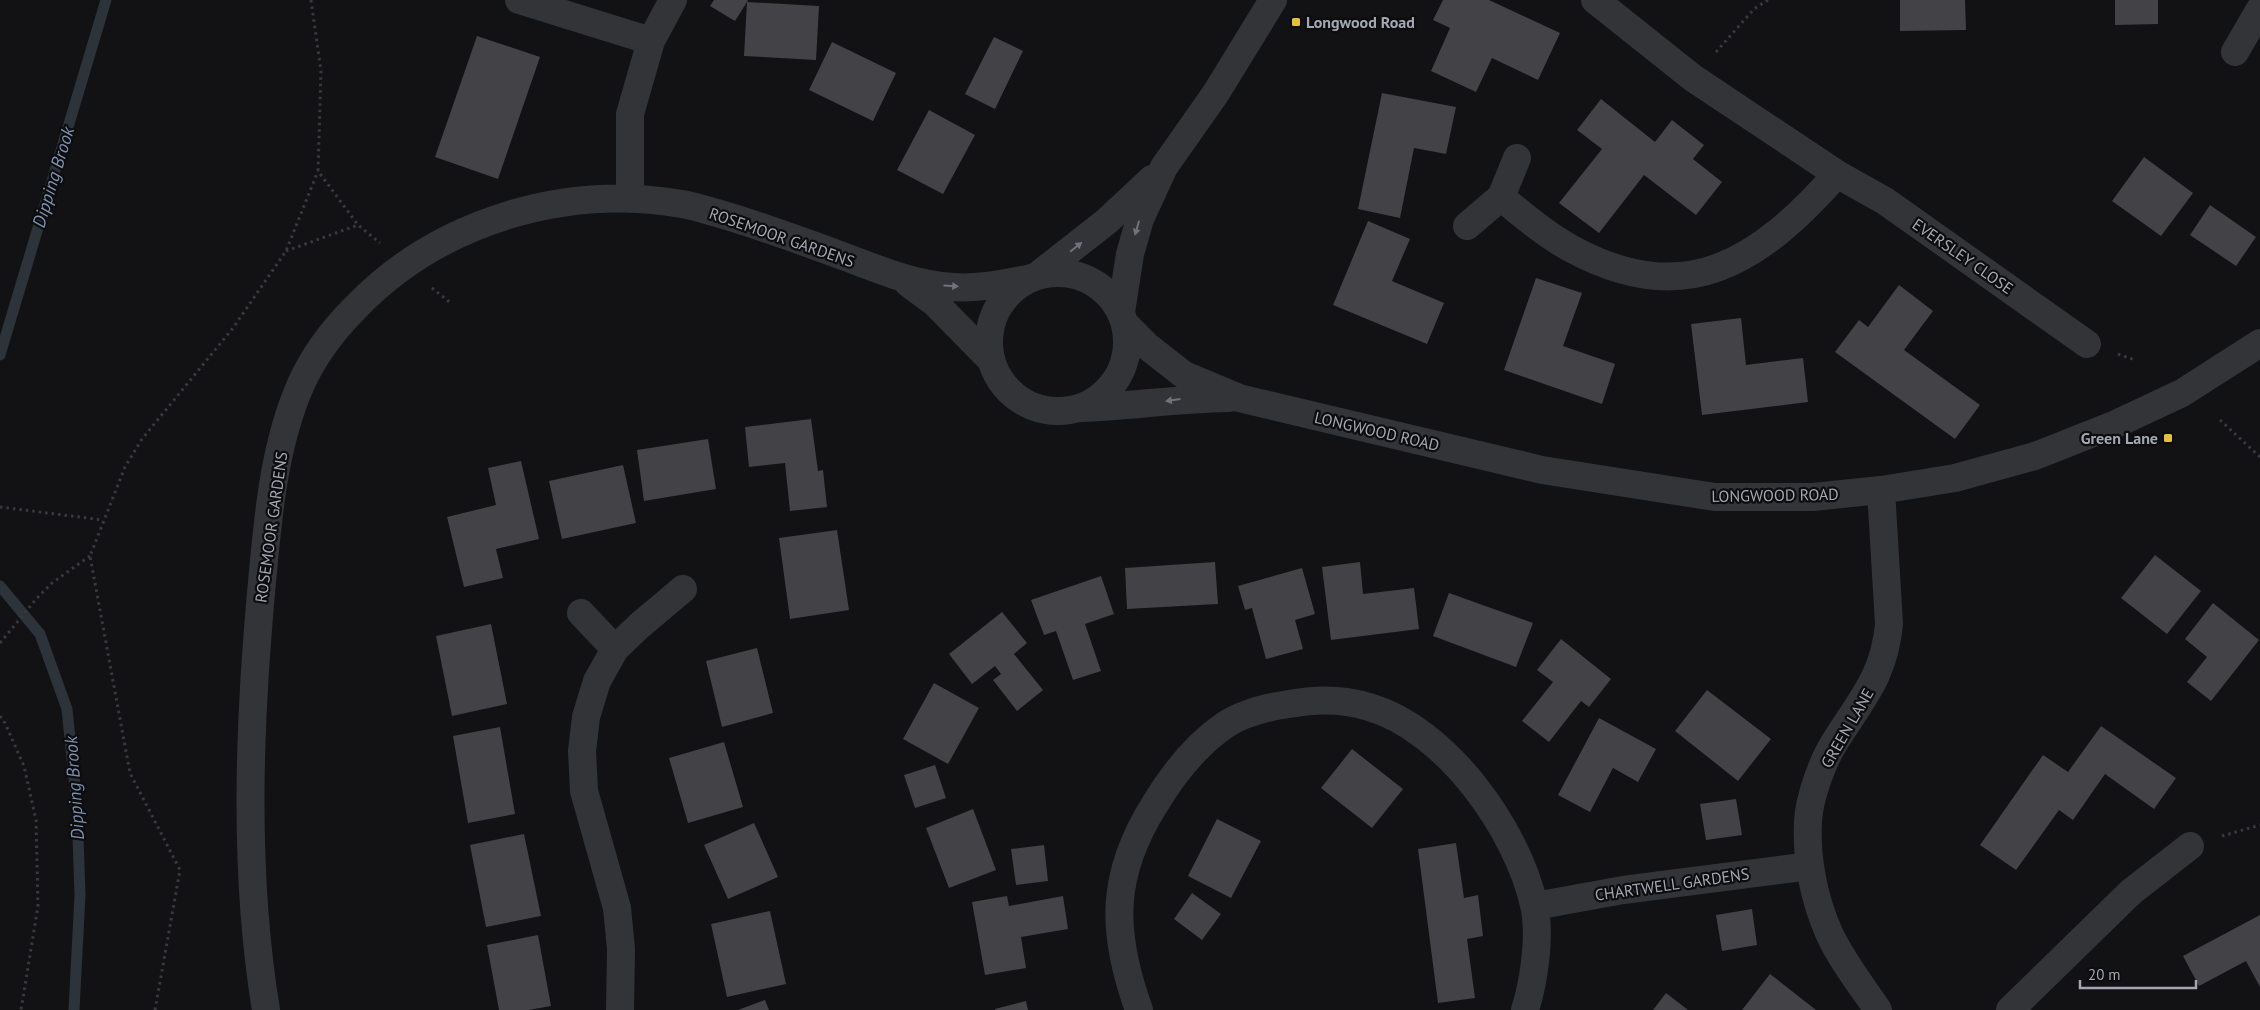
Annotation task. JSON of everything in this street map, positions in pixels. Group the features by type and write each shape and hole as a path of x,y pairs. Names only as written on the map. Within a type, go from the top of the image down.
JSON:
{"street":[{"path":"519,0 651,41"},
{"path":"630,199 630,114 651,41 673,0"},
{"path":"1164,168 1107,221 1034,277 1014,288 1001,303 992,320 988,340 991,360 1000,381 1016,398 1035,408 1058,412 1080,408 1098,398 1114,384 1124,365 1127,344 1123,318 1130,254 1140,219 1164,168 1216,93 1274,0"},
{"name":"EVERSLEY CLOSE","path":"1595,0 1693,78 1837,174 1885,201 2087,344"},
{"path":"2235,52 2260,9"},
{"path":"1467,226 1501,198 1518,158"},
{"path":"1501,198 1538,228 1572,249 1608,265 1646,276 1686,276 1725,266 1761,246 1808,206 1837,174"},
{"name":"ROSEMOOR GARDENS","path":"266,1010 255,908 252,823 252,737 256,651 264,560 278,457 288,418 302,382 319,352 342,322 366,297 404,265 475,226 512,214 567,202 630,199 684,204 759,225 903,279 950,287 988,287 1034,277"},
{"path":"1034,277 1057,273 1076,275 1095,283 1110,296 1123,318"},
{"name":"ROSEMOOR GARDENS","path":"903,279 935,302 991,360"},
{"name":"LONGWOOD ROAD","path":"1123,318 1147,346 1184,375 1239,398 1542,470 1714,497 1813,497 1881,490 1955,478 2008,464 2035,456 2116,424 2182,393 2260,343"},
{"name":"LONGWOOD ROAD","path":"1080,408 1129,406 1182,399 1239,398"},
{"name":"GREEN LANE","path":"1878,1010 1844,961 1818,905 1810,866 1808,821 1817,780 1835,741 1876,679 1887,642 1889,624 1881,490"},
{"path":"620,1010 621,949 617,908 584,791 582,752 586,717 598,681 616,649 639,626 683,589"},
{"path":"581,613 616,649"},
{"path":"1139,1010 1122,956 1118,922 1122,881 1127,858 1141,825 1161,793 1183,764 1206,740 1227,724 1278,705 1309,700 1341,702 1369,707 1394,718 1418,732 1459,769 1478,790 1495,814 1510,841 1535,906 1536,936 1533,970 1525,1010"},
{"path":"2010,1010 2131,892 2190,846"},
{"name":"CHARTWELL GARDENS","path":"1535,906 1623,890 1810,866"}],"path":[{"path":"155,1010 180,870 130,773 90,556 125,467 142,439 234,328 286,251 318,171 321,71 311,0"},
{"path":"1693,78 1754,9 1768,0"},
{"path":"318,171 358,225 404,265"},
{"path":"286,251 358,225"},
{"path":"2220,420 2260,457"},
{"path":"0,507 103,520"},
{"path":"1,641 52,583 90,556"},
{"path":"0,716 24,766 36,820 38,906 21,1010"},
{"path":"2190,846 2260,824"}],"building":[{"path":"714,0 748,0 735,21 710,6"},
{"path":"1443,0 1489,0 1560,33 1538,80 1492,58 1476,92 1431,71 1450,28 1433,20"},
{"path":"1900,0 1965,0 1966,30 1900,31"},
{"path":"2115,0 2158,0 2158,24 2115,25"},
{"path":"747,2 819,6 816,60 744,56"},
{"path":"477,36 540,57 498,179 435,157"},
{"path":"994,37 1023,51 995,109 965,94"},
{"path":"832,42 896,73 873,121 809,90"},
{"path":"1382,93 1456,107 1446,154 1414,148 1400,218 1358,209"},
{"path":"1601,99 1655,142 1672,120 1704,145 1693,159 1722,182 1696,215 1644,175 1599,233 1559,203 1602,149 1577,130"},
{"path":"929,110 975,135 943,194 897,170"},
{"path":"2144,157 2193,193 2161,236 2112,201"},
{"path":"2210,205 2256,237 2236,266 2190,235"},
{"path":"1368,221 1410,239 1392,281 1444,303 1427,344 1333,305"},
{"path":"1536,278 1582,293 1563,346 1615,364 1602,404 1504,370"},
{"path":"1899,285 1933,311 1904,350 1980,405 1955,439 1835,352 1859,320 1868,327"},
{"path":"1741,318 1746,365 1803,358 1808,402 1702,415 1691,324"},
{"path":"811,419 818,471 823,470 827,507 790,511 785,463 749,467 745,427"},
{"path":"708,439 716,489 644,501 637,450"},
{"path":"521,461 539,539 496,549 503,578 464,587 447,517 496,505 488,468"},
{"path":"623,465 636,523 562,539 549,481"},
{"path":"837,530 849,610 790,619 779,538"},
{"path":"2155,555 2201,591 2167,634 2121,598"},
{"path":"1215,562 1218,604 1127,609 1125,568"},
{"path":"1360,562 1363,594 1414,588 1419,629 1331,640 1322,567"},
{"path":"1302,568 1315,614 1295,620 1303,649 1266,659 1252,608 1245,610 1238,586"},
{"path":"1101,576 1114,614 1085,624 1101,671 1073,680 1056,631 1044,635 1031,600"},
{"path":"1449,593 1533,623 1516,667 1433,636"},
{"path":"2213,603 2259,640 2211,701 2187,682 2207,657 2185,639"},
{"path":"1002,612 1027,643 1014,654 1043,690 1017,711 993,680 1001,674 995,666 972,684 949,654"},
{"path":"491,624 507,704 452,716 436,636"},
{"path":"1561,639 1611,679 1589,707 1581,701 1549,742 1522,721 1553,682 1537,670"},
{"path":"757,648 773,713 722,727 706,661"},
{"path":"934,683 979,708 948,764 903,739"},
{"path":"1707,690 1771,739 1738,781 1675,731"},
{"path":"1599,718 1656,749 1638,782 1613,768 1590,812 1558,795"},
{"path":"2101,726 2176,778 2154,809 2105,774 2073,820 2059,810 2016,870 1980,845 2043,755 2068,772"},
{"path":"500,727 515,814 468,823 453,736"},
{"path":"724,742 743,807 688,823 669,758"},
{"path":"1352,749 1403,789 1372,828 1321,788"},
{"path":"935,765 946,798 915,808 904,775"},
{"path":"1736,799 1742,835 1706,840 1700,804"},
{"path":"973,809 996,870 949,888 926,828"},
{"path":"1217,819 1261,841 1231,898 1188,876"},
{"path":"754,823 778,877 728,899 704,845"},
{"path":"524,834 541,916 486,927 470,845"},
{"path":"1456,843 1464,898 1478,895 1483,936 1467,939 1475,998 1438,1003 1418,849"},
{"path":"1044,845 1048,881 1016,885 1011,849"},
{"path":"1192,893 1221,914 1202,940 1174,919"},
{"path":"1007,896 1009,906 1063,896 1068,929 1021,937 1026,968 985,975 972,902"},
{"path":"1752,909 1757,945 1722,951 1716,915"},
{"path":"770,911 786,984 727,997 711,924"},
{"path":"2260,915 2260,987 2246,961 2199,986 2183,956"},
{"path":"538,935 551,1006 529,1010 499,1010 487,945"},
{"path":"1770,974 1816,1010 1742,1010"},
{"path":"1666,993 1688,1010 1653,1010"},
{"path":"765,1000 769,1010 738,1010"},
{"path":"1026,1001 1028,1010 995,1010 995,1009"}],"waterway":[{"name":"Dipping Brook","path":"0,355 106,0"},
{"name":"Dipping Brook","path":"0,586 40,634 67,709 77,807 80,895 74,1010"}],"place":[{"name":"Longwood Road","path":"1296,22"},
{"name":"Green Lane","path":"2168,438"}]}
